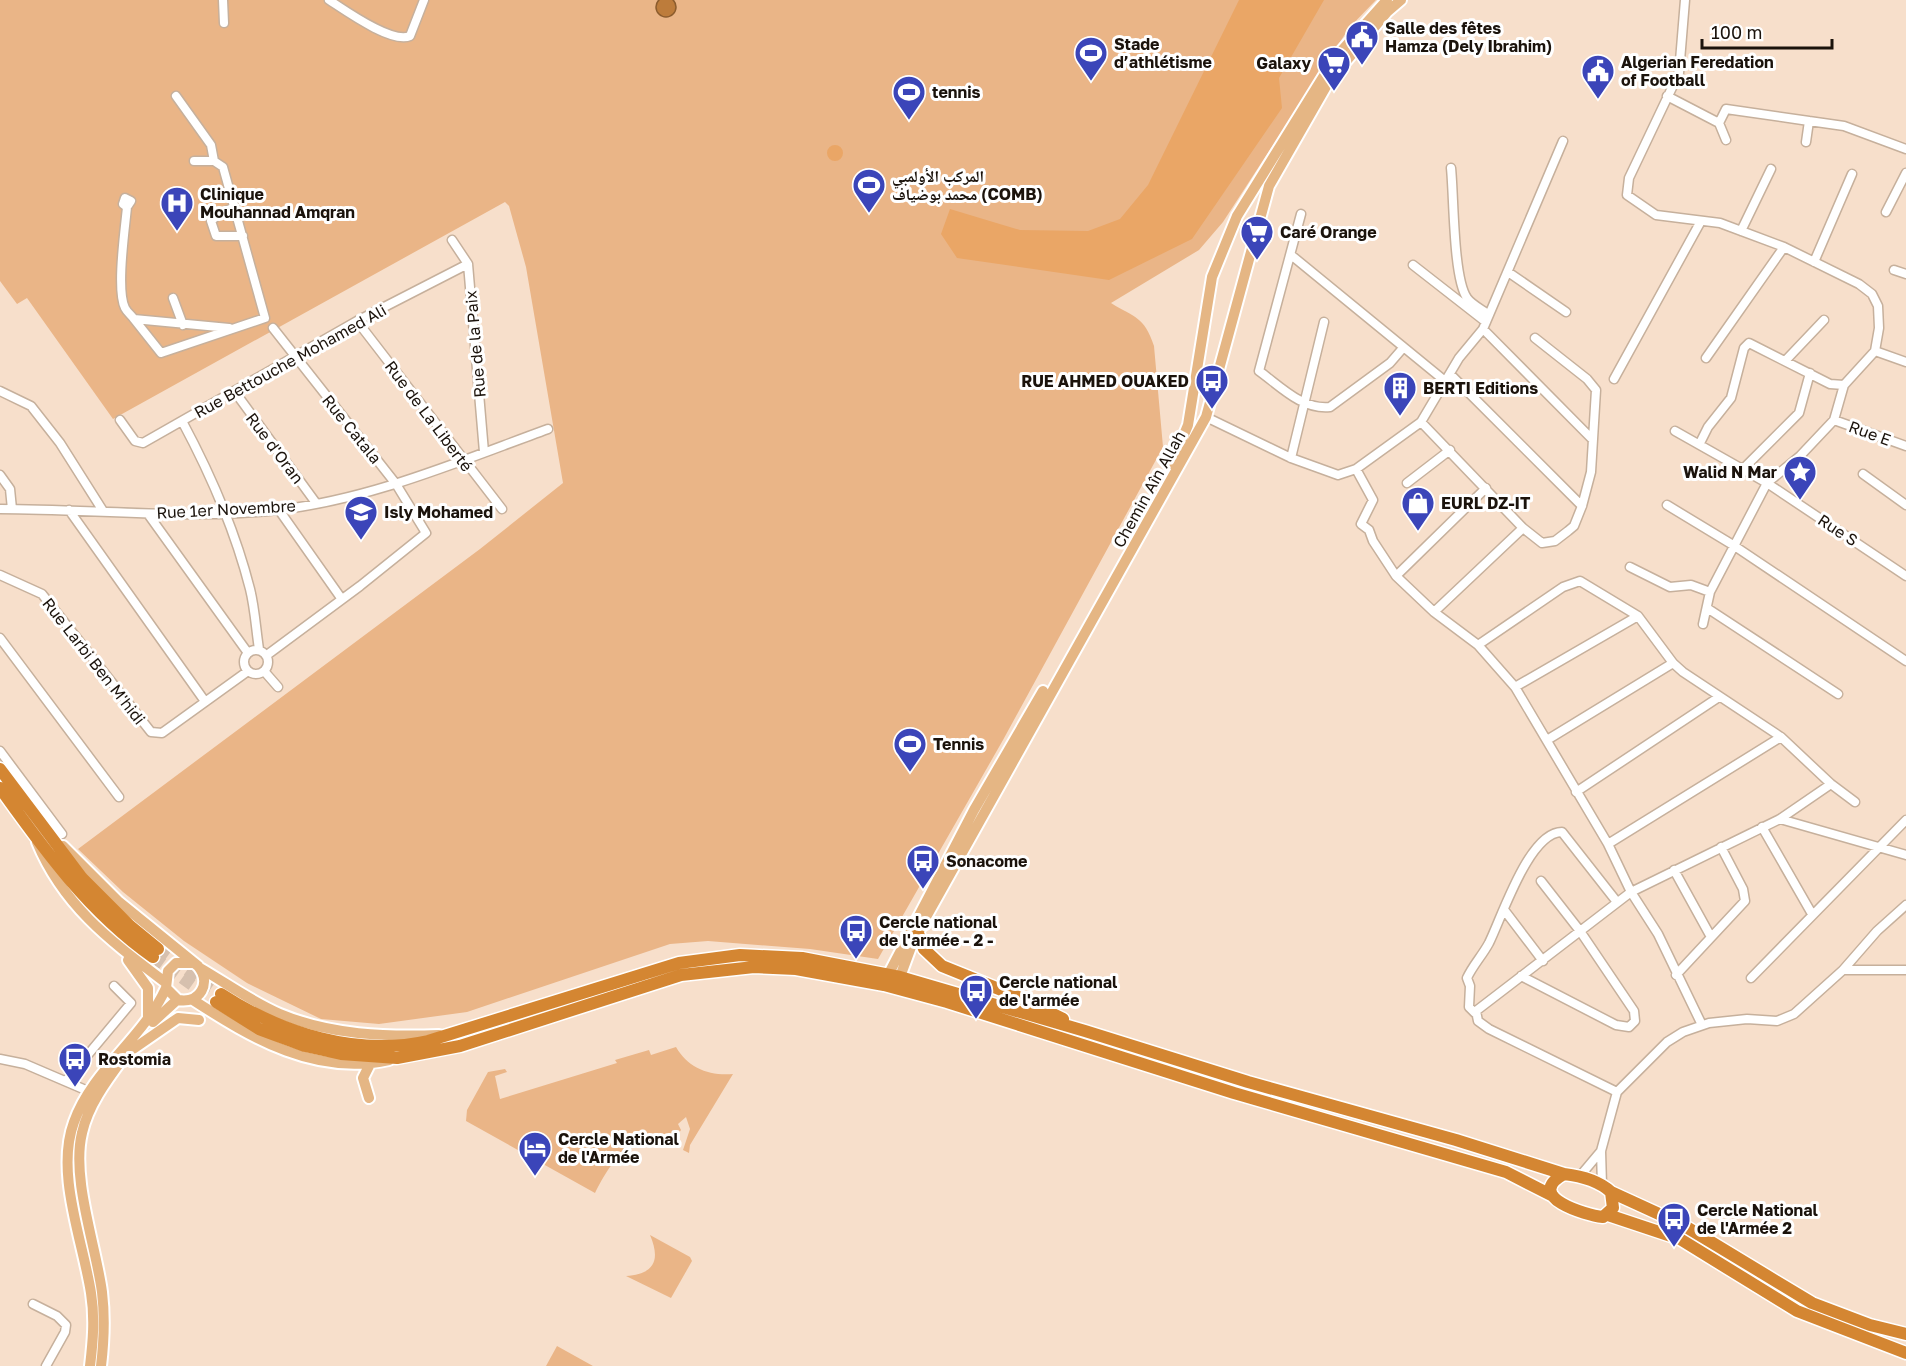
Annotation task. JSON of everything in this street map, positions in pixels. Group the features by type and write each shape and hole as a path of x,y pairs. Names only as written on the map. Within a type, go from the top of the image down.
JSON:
{"highway":[{"path":"0,769 94,891 156,953 101,915 34,836 0,788"},
{"path":"918,933 924,949 942,966 1016,996 1085,1031"},
{"path":"1906,1334 1870,1325 1812,1303 1683,1225 1580,1176 1564,1174 1456,1140 1248,1082 1085,1031 892,981 802,958 740,955 679,963 621,979 451,1034 401,1045 344,1043 287,1028 218,998 259,1029 305,1046 341,1054 397,1058 460,1046 621,992 698,972 754,967 796,969 892,981 1234,1093 1506,1172 1553,1196 1575,1211 1589,1215 1608,1215 1680,1239 1797,1311 1906,1353"},
{"path":"1553,1196 1552,1185 1564,1174"},
{"path":"1606,1188 1614,1203 1608,1215"}],"main road":[{"name":"Chemin Aîn Allah","path":"892,981 974,810 1131,539 1177,454 1191,410 1212,277 1238,216 1335,58 1386,0"},
{"name":"Chemin Aîn Allah","path":"892,981 1206,417 1269,186 1328,83 1387,12 1401,0"},
{"path":"1238,216 1258,222"},
{"path":"1191,410 1206,417"},
{"path":"46,831 119,902 196,965 259,1004 309,1025 405,1036 451,1034"},
{"path":"34,836 55,881 73,904 114,944 140,974 148,988 147,1021"},
{"path":"114,944 166,985 177,1000"},
{"path":"90,1366 94,1318 92,1296 67,1166 72,1125 88,1091 147,1021 166,985 168,971 176,963 196,965"},
{"path":"193,1000 202,991 204,984 204,978 196,965"},
{"path":"102,1366 104,1343 102,1291 81,1175 79,1149 91,1109 126,1054 148,1027 177,1000 193,1000 241,1030 292,1054 330,1064 370,1064 397,1058"},
{"path":"126,1054 178,1018 199,1020"},
{"path":"369,1098 363,1078 370,1064"}],"street":[{"path":"223,0 224,23"},
{"path":"328,0 392,36 404,39 411,36 424,0"},
{"path":"1685,0 1679,74 1629,178 1627,195 1656,215 1720,223 1784,247 1872,294 1880,315 1875,351 1844,385 1834,420 1800,456 1767,483 1733,544 1710,592 1703,624"},
{"path":"176,96 211,145 214,161"},
{"path":"1668,96 1719,123 1726,140"},
{"path":"1719,123 1726,109 1844,126 1906,149"},
{"path":"1806,142 1809,121"},
{"path":"1206,417 1291,458 1333,474 1348,474 1421,422 1447,377 1486,322 1563,141"},
{"path":"127,207 122,299 125,309 161,353 265,318 223,167 214,161 194,161"},
{"path":"1451,168 1457,261 1466,297 1591,438"},
{"path":"1741,231 1771,169"},
{"path":"1886,212 1906,173"},
{"path":"1814,262 1852,174"},
{"path":"235,207 219,214 211,221 216,236 243,236"},
{"path":"1301,214 1259,371 1305,404 1320,408 1329,407 1390,363 1403,348"},
{"path":"1614,380 1701,221"},
{"name":"Rue de la Paix","path":"452,240 468,264 484,452"},
{"path":"1706,358 1784,247"},
{"path":"1291,255 1403,348 1447,377 1582,506"},
{"name":"Rue Bettouche Mohamed Ali","path":"120,420 138,443 235,392 357,321 468,264"},
{"path":"1413,265 1486,322"},
{"path":"1894,270 1906,274"},
{"path":"1508,273 1566,312"},
{"path":"173,298 183,325"},
{"path":"134,319 235,328"},
{"path":"1785,360 1824,320"},
{"name":"Rue de La Liberté","path":"357,321 502,509"},
{"path":"1291,458 1324,322"},
{"name":"Rue Catala","path":"273,328 396,484 426,533 341,598"},
{"path":"1421,422 1523,528 1542,543 1548,544 1574,526 1591,472 1591,438 1596,390 1587,379 1535,338"},
{"path":"1700,443 1708,427 1731,398 1746,345 1752,344 1830,384 1844,385"},
{"path":"1875,351 1906,362"},
{"path":"1743,469 1799,413 1810,373"},
{"path":"0,391 31,406 60,443 103,511"},
{"name":"Rue d'Oran","path":"235,392 316,503"},
{"name":"Rue E","path":"1834,420 1906,446"},
{"path":"182,421 209,471 226,512 250,591 259,650"},
{"name":"Rue 1er Novembre","path":"0,509 148,514 279,510 396,484 548,429"},
{"name":"Rue S","path":"1676,431 1767,483 1906,576"},
{"path":"1407,483 1450,450"},
{"path":"1356,469 1373,500 1361,524 1369,530 1373,541 1396,576 1434,612 1478,645 1515,687 1608,844 1632,892 1658,934 1702,1025"},
{"path":"1863,474 1906,505"},
{"path":"0,475 10,489 12,509"},
{"path":"1396,576 1486,488"},
{"path":"1667,505 1733,544 1906,661"},
{"path":"69,510 204,700 248,671"},
{"path":"267,655 341,598 279,510"},
{"path":"148,514 248,653"},
{"path":"1434,612 1523,528"},
{"path":"1630,567 1670,587 1691,585 1710,592"},
{"name":"Rue Larbi Ben M'hidi","path":"0,575 42,594 148,730 155,734 162,733 204,700"},
{"path":"1478,645 1563,587 1580,581 1638,616 1673,663 1781,736 1831,784 1855,802"},
{"path":"1707,608 1839,694"},
{"path":"1515,687 1638,616"},
{"path":"0,638 119,797"},
{"path":"248,653 259,650 267,655"},
{"path":"248,653 244,664 248,671 255,674 268,667 267,655"},
{"path":"1547,740 1673,663"},
{"path":"264,671 278,687"},
{"path":"1576,792 1719,696"},
{"path":"1608,844 1781,736"},
{"path":"0,751 62,834"},
{"path":"1475,1013 1481,1005 1543,961 1632,892 1780,819 1831,784"},
{"path":"1780,819 1906,855"},
{"path":"1751,978 1906,820"},
{"path":"1762,827 1812,914"},
{"path":"1617,902 1561,831 1548,836 1516,877 1505,911 1467,978 1470,986 1469,1007 1475,1013 1478,1021 1617,1092"},
{"path":"1676,975 1746,899 1721,847"},
{"path":"1674,870 1711,937"},
{"path":"1521,976 1616,1025 1625,1027 1633,1024 1634,1011 1541,880"},
{"path":"1606,1188 1601,1151 1617,1092 1667,1042 1683,1032 1702,1025 1726,1021 1764,1021 1785,1018 1805,1006 1906,905"},
{"path":"1505,911 1543,961"},
{"path":"1843,970 1906,970"},
{"path":"66,1081 131,1003 114,986"},
{"path":"0,1059 25,1064 88,1091"},
{"path":"1580,1176 1601,1151"},
{"path":"33,1304 57,1316 66,1325 65,1332 46,1366"}],"shaded area":[{"path":"666,-3 673,0 676,7 673,14 666,17 659,14 656,7 659,0"},
{"path":"0,0 1376,0 1349,28 1223,222 1199,250 1111,303 1133,315 1142,323 1154,346 1163,447 1003,740 878,959 810,949 708,941 670,944 467,1012 379,1024 321,1019 247,983 184,941 123,892 78,849 480,549 563,483 526,267 509,206 505,202 113,419 27,298 17,304 0,281"},
{"path":"1239,0 1324,0 1279,78 1282,108 1192,239 1109,280 957,258 941,234 950,209 1020,230 1088,231 1120,219 1148,185"},
{"path":"835,145 841,147 843,153 841,159 835,161 829,159 827,153 829,147"},
{"path":"676,1047 687,1060 700,1069 716,1074 733,1074 690,1145 689,1153 683,1150 690,1129 686,1117 678,1124 681,1130 675,1139 646,1141 628,1149 609,1168 595,1193 466,1121 467,1110 488,1072 505,1069 507,1072 495,1076 500,1099 617,1063 615,1060 649,1050 651,1055"},
{"path":"650,1235 690,1257 692,1261 671,1298 626,1276 643,1272 653,1264 655,1252"},
{"path":"557,1346 593,1366 546,1366"}],"tunnel":[{"path":"158,949 221,994"},
{"path":"153,957 216,1002"}],"place":[{"name":"Salle des fêtes Hamza (Dely Ibrahim)","path":"1362,66"},
{"name":"Stade d’athlétisme","path":"1091,82"},
{"name":"Galaxy","path":"1334,92"},
{"name":"Algerian Feredation of Football","path":"1598,100"},
{"name":"tennis","path":"909,121"},
{"name":"المركب الأولمبي محمد بوضياف (COMB)","path":"869,214"},
{"name":"Clinique Mouhannad Amqran","path":"177,232"},
{"name":"Caré Orange","path":"1257,261"},
{"name":"RUE AHMED OUAKED","path":"1212,410"},
{"name":"BERTI Editions","path":"1400,417"},
{"name":"Walid N Mar","path":"1800,501"},
{"name":"EURL DZ-IT","path":"1418,532"},
{"name":"Isly Mohamed","path":"361,541"},
{"name":"Tennis","path":"910,773"},
{"name":"Sonacome","path":"923,890"},
{"name":"Cercle national de l'armée - 2 -","path":"856,960"},
{"name":"Cercle national de l'armée","path":"976,1020"},
{"name":"Rostomia","path":"75,1088"},
{"name":"Cercle National de l'Armée","path":"535,1177"},
{"name":"Cercle National de l'Armée 2","path":"1674,1248"}]}
